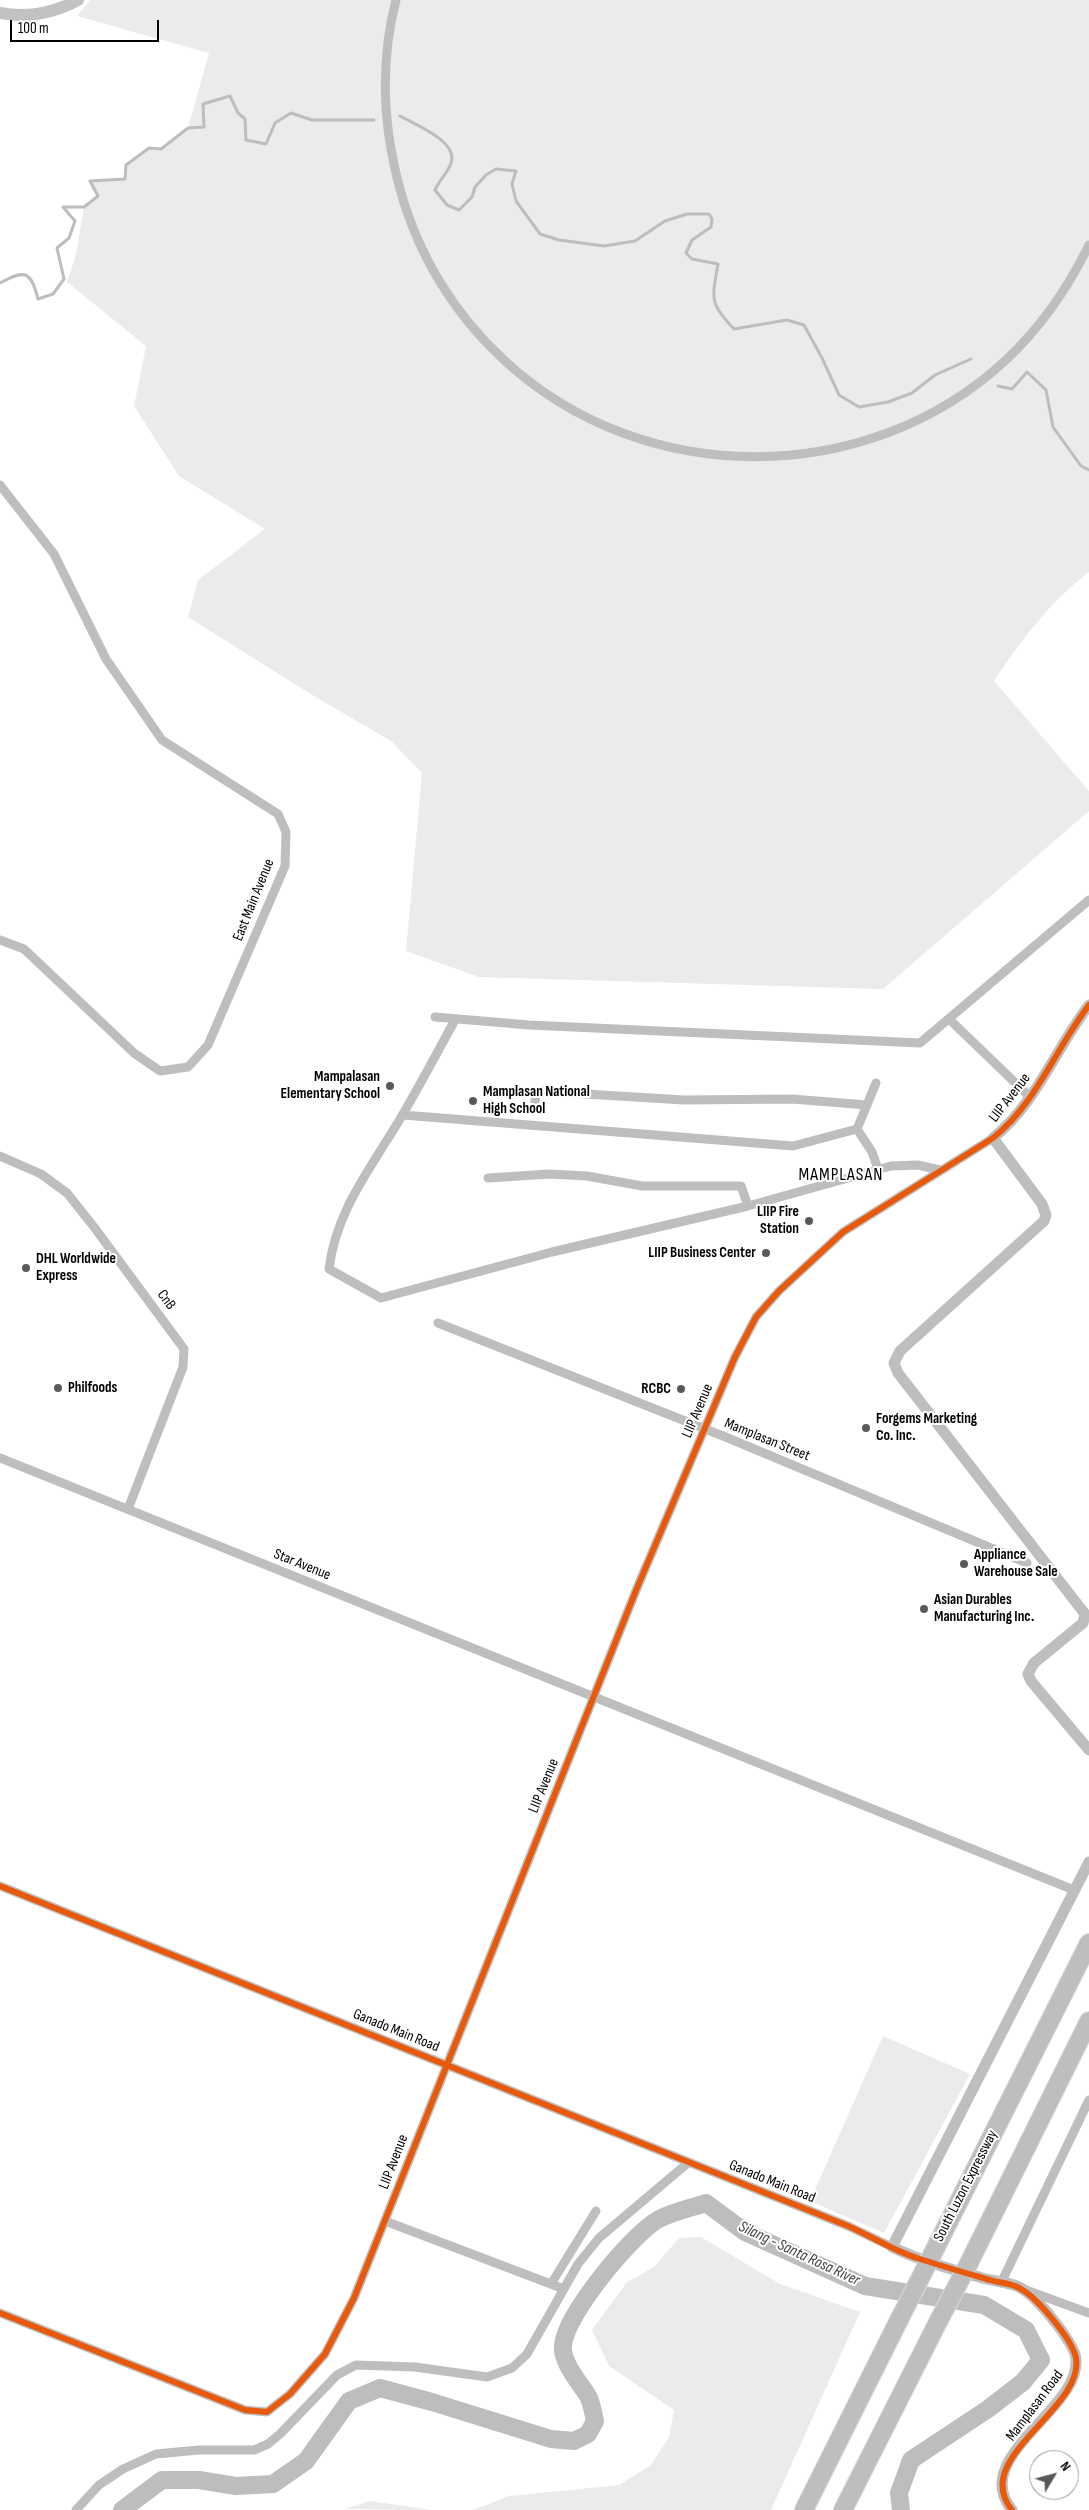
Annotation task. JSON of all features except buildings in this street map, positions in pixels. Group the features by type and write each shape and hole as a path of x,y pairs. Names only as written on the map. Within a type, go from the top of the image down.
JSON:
{"highway":[{"name":"South Luzon Expressway","path":"804,2510 1089,1943"},
{"path":"843,2510 968,2265 1089,2021"}],"main road":[{"path":"0,13 35,14 59,8 78,0"}],"street":[{"path":"396,0 387,46 385,77 389,139 403,200 426,258 440,284 474,330 514,370 537,388 585,418 638,439 692,453 777,458 833,450 896,430 938,410 962,395 1006,359 1026,339 1061,295 1089,245"},
{"name":"East Main Avenue","path":"0,485 54,554 106,659 162,740 278,814 286,832 285,866 208,1045 188,1067 160,1071 134,1053 24,948 0,940"},
{"path":"435,1017 455,1020 920,1043 1089,900"},
{"name":"LIIP Avenue","path":"0,2313 244,2410 266,2412 290,2394 325,2354 354,2298 593,1696 704,1429 735,1357 756,1317 779,1291 843,1232 993,1138 1010,1123 1030,1097 1089,1005"},
{"path":"949,1019 1030,1097"},
{"path":"455,1020 403,1115 353,1193 330,1255 329,1269 381,1298 552,1252 748,1206 891,1166 918,1165 940,1170"},
{"path":"857,1129 876,1083"},
{"path":"535,1102 536,1091 684,1100 792,1099 867,1105"},
{"path":"403,1115 794,1146 857,1129"},
{"path":"857,1129 872,1152 878,1169"},
{"path":"993,1138 1042,1204 1046,1215 1044,1222 900,1351 895,1358 895,1368 1085,1614 1083,1623 1034,1663 1028,1674 1030,1681 1089,1750"},
{"name":"CnB","path":"0,1156 41,1174 66,1193 100,1235 184,1349 185,1355 182,1367 128,1509"},
{"path":"488,1178 549,1174 587,1176 642,1186 741,1186 748,1206"},
{"name":"Mamplasan Street","path":"438,1323 704,1429 1027,1563"},
{"name":"Star Avenue","path":"1,1462 128,1509 1074,1890"},
{"path":"892,2246 1089,1862"},
{"name":"Ganado Main Road","path":"0,1886 848,2226 892,2246"},
{"path":"1001,2283 1089,2100"},
{"path":"76,2510 100,2485 123,2469 156,2454 200,2450 254,2450 261,2447 280,2434 337,2375 356,2365 415,2367 487,2377 512,2368 527,2354 578,2264 599,2238 689,2162"},
{"path":"551,2284 596,2211"},
{"path":"385,2221 564,2289"},
{"name":"Mamplasan Road","path":"892,2246 914,2257 1019,2288 1036,2301 1070,2343 1077,2368 1075,2377 1066,2392 1012,2457 1004,2477 1003,2490 1006,2503 1012,2510"},
{"path":"1019,2288 1089,2312"}],"shaded area":[{"path":"90,0 1089,0 1089,572 1037,622 994,681 1089,791 1089,811 883,989 479,977 406,951 422,773 391,741 309,693 188,617 198,580 265,529 179,476 134,406 146,346 67,282 76,255 84,207 98,196 90,181 125,179 126,165 149,148 161,149 188,128 209,53 77,16"},
{"path":"883,2036 970,2074 884,2233 810,2201"},
{"path":"701,2237 780,2284 860,2312 771,2510 473,2510 509,2496 619,2485 651,2465 669,2437 674,2410 609,2366 592,2330 627,2282 654,2267 679,2238"},
{"path":"370,2501 432,2510 345,2509"}],"waterway":[{"path":"0,283 16,276 26,275 33,283 38,299 53,294 64,279 57,248 69,238 75,221 63,207 84,207 98,196 90,181 125,179 126,165 149,148 161,149 188,128 204,127 203,104 230,96 238,113 245,119 246,140 266,144 275,123 291,113 312,120 374,120"},
{"path":"400,116 425,129 443,141 449,148 452,155 451,163 435,190 447,205 459,210 472,197 475,187 486,175 496,169 516,171 512,184 516,201 540,234 559,240 604,246 635,241 665,221 687,214 709,214 712,219 711,227 692,240 686,253 692,259 718,264 714,285 714,300 720,313 734,329 787,320 804,325 839,395 859,407 888,402 912,393 935,375 971,359"},
{"path":"998,386 1012,389 1027,372 1046,390 1053,427 1081,466 1089,470"},
{"name":"Silang - Santa Rosa River","path":"122,2510 162,2480 199,2480 236,2486 273,2484 306,2461 349,2401 380,2388 551,2439 574,2441 588,2434 595,2421 590,2402 568,2365 563,2352 567,2331 575,2314 602,2276 647,2227 659,2219 676,2212 706,2203 745,2232 865,2286 984,2305 1026,2330 1041,2360 1023,2382 988,2409 911,2460 899,2493 901,2510"}],"cycle path":[{"path":"0,2313 245,2410 267,2412 290,2394 325,2354 354,2298 637,1588 735,1357 756,1317 779,1291 843,1232 993,1138 1008,1124 1034,1092 1089,1005"},
{"path":"0,1886 848,2226 908,2255 1019,2288 1035,2300 1061,2330 1076,2358 1074,2377 1064,2396 1016,2453 1005,2471 1003,2491 1012,2510"}],"place":[{"name":"Mampalasan Elementary School","path":"390,1086"},
{"name":"Mamplasan National High School","path":"473,1101"},
{"name":"LIIP Fire Station","path":"809,1221"},
{"name":"LIIP Business Center","path":"766,1253"},
{"name":"DHL Worldwide Express","path":"26,1268"},
{"name":"Philfoods","path":"58,1388"},
{"name":"RCBC","path":"681,1389"},
{"name":"Forgems Marketing Co. Inc.","path":"866,1428"},
{"name":"Appliance Warehouse Sale","path":"964,1564"},
{"name":"Asian Durables Manufacturing Inc.","path":"924,1609"}],"district":[{"name":"MAMPLASAN","path":"841,1175"}]}
